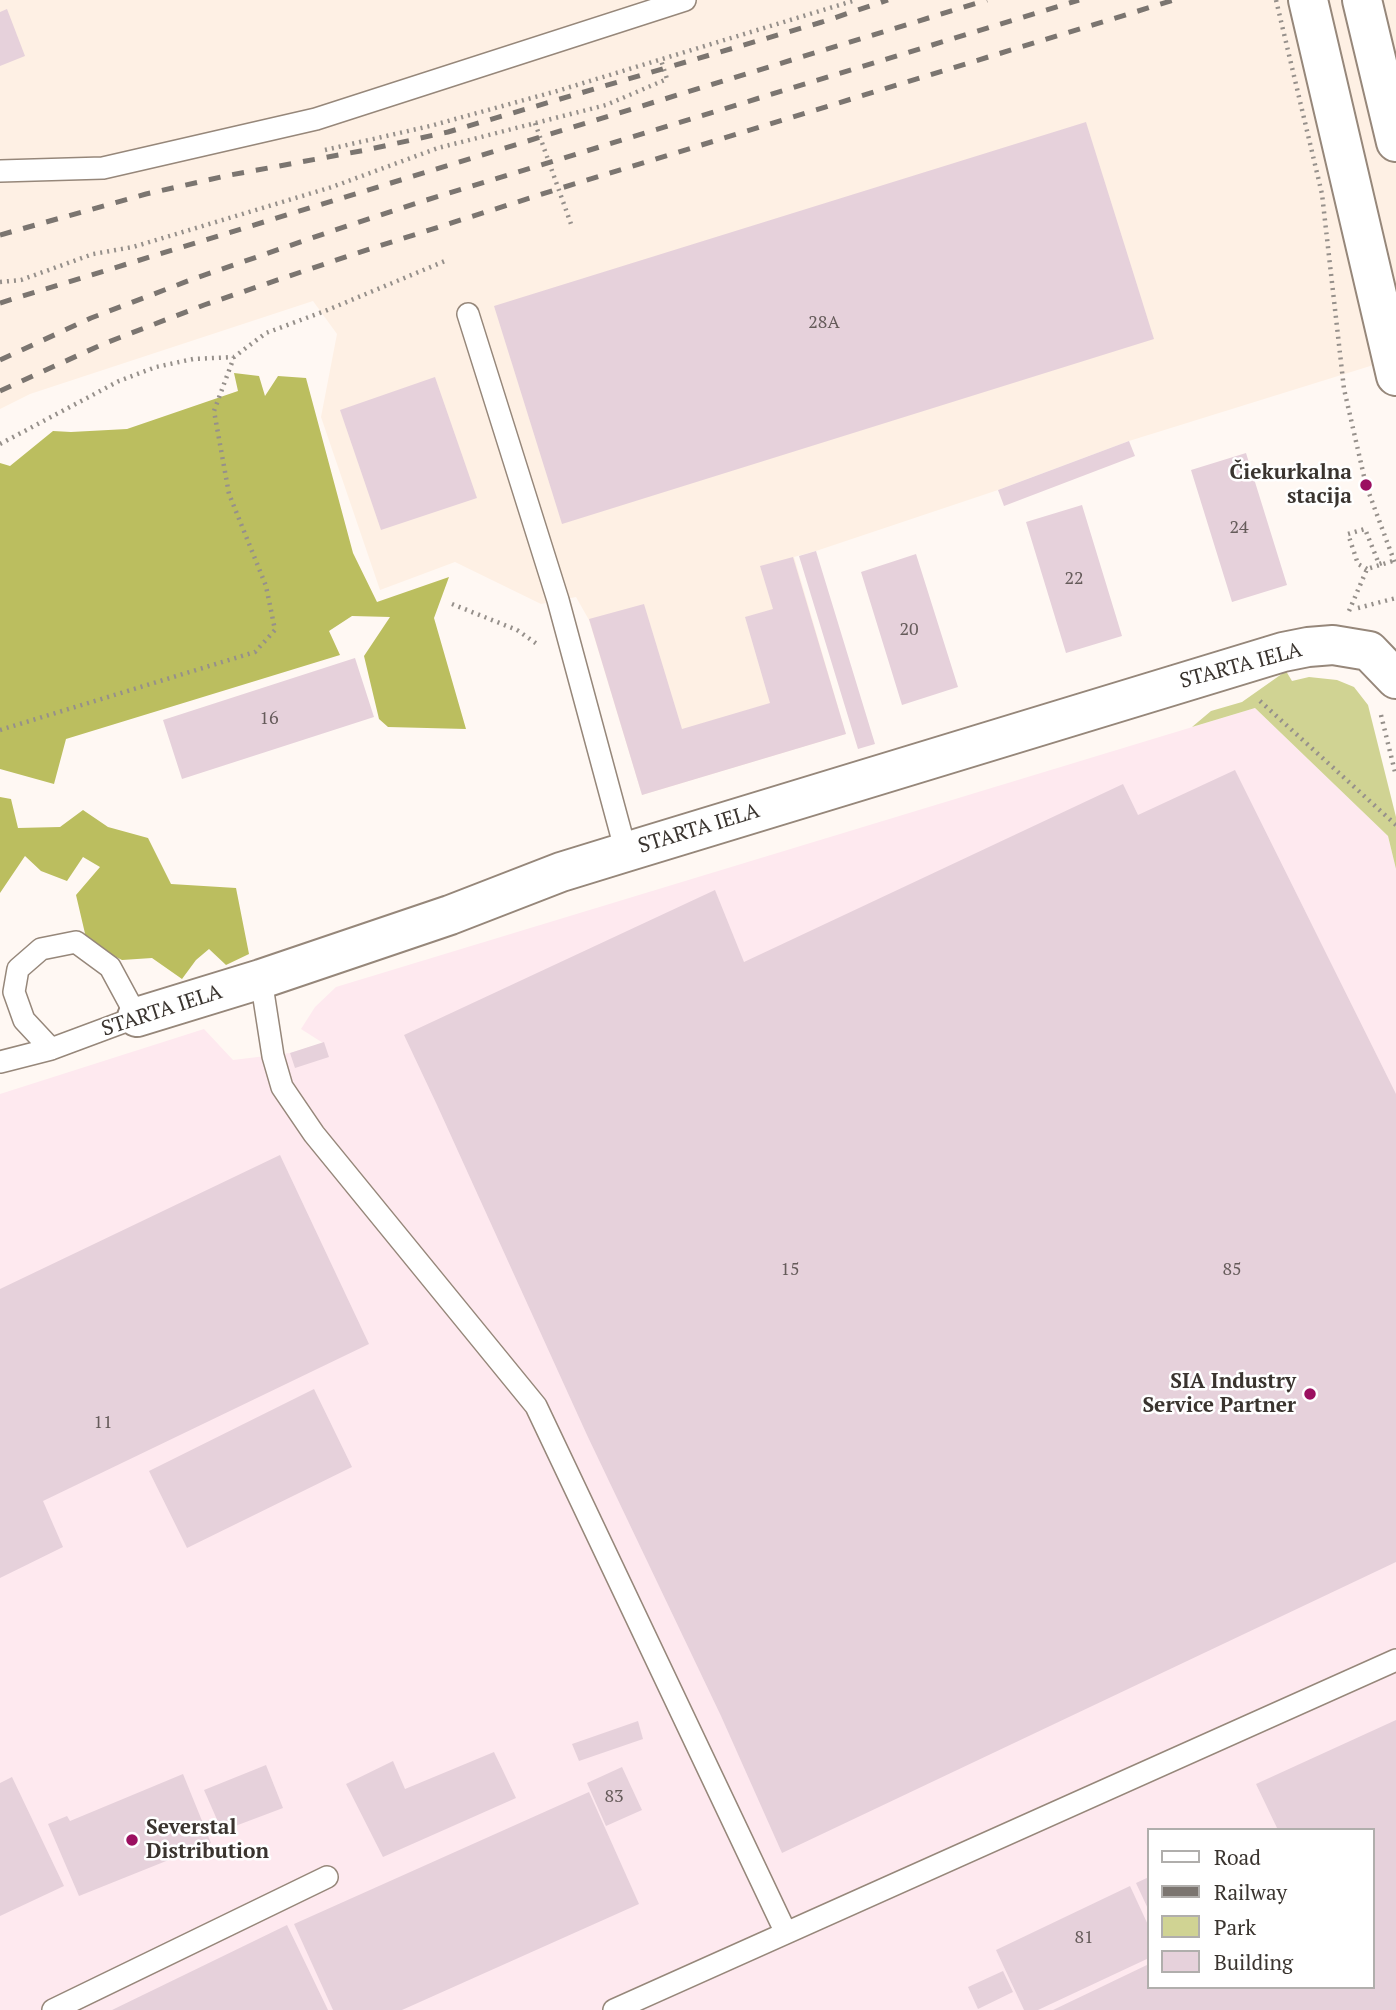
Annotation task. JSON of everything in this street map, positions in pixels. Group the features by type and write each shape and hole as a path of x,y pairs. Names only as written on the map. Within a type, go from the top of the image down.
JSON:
{"street":[{"path":"1308,0 1396,376"},
{"path":"1362,0 1396,142"},
{"name":"STARTA IELA","path":"137,1017 261,979 450,915 561,872 1283,652 1333,645 1369,651 1387,693"}],"lane":[{"path":"0,171 103,168 316,118 685,0"},
{"path":"468,314 558,600 626,852"},
{"path":"51,1049 24,1020 14,992 18,969 41,948 76,942 110,967 137,1017"},
{"path":"261,979 273,1056 282,1087 314,1134 536,1406 786,1933"},
{"name":"STARTA IELA","path":"0,1062 51,1049 137,1017"},
{"path":"614,2010 1396,1660"},
{"path":"53,2010 327,1877"}],"path":[{"path":"318,152 429,126 661,60 856,0"},
{"path":"1276,0 1322,194 1344,389 1366,485 1396,566"},
{"path":"0,282 21,280 93,254 133,247 332,187 438,148 606,105 667,79 661,60"},
{"path":"535,123 571,225"},
{"path":"0,444 119,381 193,359 234,357 266,334 445,261"},
{"path":"0,730 255,652 275,630 266,586 229,494 214,411 234,357"},
{"path":"1367,569 1359,564 1348,534 1365,529 1378,564 1394,560"},
{"path":"1333,645 1367,569 1394,560"},
{"path":"1349,611 1396,598"},
{"path":"452,604 517,630 578,673"},
{"path":"1222,670 1253,694 1396,825"},
{"path":"1387,693 1383,719 1396,776"}],"shaded area":[{"path":"0,0 1396,0 1396,358 1129,441 998,490 794,557 846,734 642,795 589,620 576,597 541,604 455,562 380,590 321,417 337,334 313,301 30,394 0,409"},
{"path":"234,373 259,376 265,396 278,376 306,378 353,553 377,602 449,577 434,618 466,729 388,727 379,719 364,656 390,617 352,616 329,631 340,655 66,739 54,784 0,769 0,463 10,466 53,431 127,429 238,391"},
{"path":"1255,708 1388,836 1396,869 1396,2010 0,2010 0,1094 204,1029 233,1060 290,1053 323,1043 301,1029 315,1007 336,987"},
{"path":"0,797 11,799 18,828 60,827 83,810 108,827 148,838 171,884 236,888 249,954 226,965 209,949 196,960 182,979 152,958 122,960 87,942 76,895 100,867 83,857 67,881 41,871 25,856 0,893"}],"green space":[{"path":"1286,671 1292,681 1309,677 1337,680 1354,687 1368,705 1396,817 1396,869 1388,836 1255,708 1192,727 1211,711 1242,702"}],"building":[{"path":"7,9 25,56 0,66 0,12"},
{"path":"1086,122 1154,339 562,524 494,306"},
{"path":"435,377 477,498 381,530 340,410"},
{"path":"1129,441 1135,456 1004,506 998,490"},
{"path":"1246,453 1287,585 1232,602 1191,470"},
{"path":"1082,505 1122,636 1066,653 1026,522"},
{"path":"816,551 875,744 858,749 799,556"},
{"path":"916,554 958,687 902,705 861,572"},
{"path":"793,557 846,734 642,795 589,619 644,604 682,729 770,703 745,617 773,609 760,566"},
{"path":"355,658 374,717 182,779 163,720"},
{"path":"1235,770 1396,1094 1396,1562 782,1853 404,1035 715,890 744,962 1123,784 1138,815"},
{"path":"324,1042 329,1057 295,1068 290,1053"},
{"path":"280,1155 369,1344 43,1501 63,1547 0,1578 0,1289"},
{"path":"314,1389 352,1467 187,1548 149,1471"},
{"path":"1396,1720 1396,2010 1053,2010 1148,1964 1148,1989 1375,1989 1375,1828 1277,1828 1256,1784"},
{"path":"638,1721 643,1739 579,1761 572,1744"},
{"path":"494,1752 516,1798 383,1857 346,1784 393,1761 405,1789"},
{"path":"266,1765 283,1808 222,1831 204,1790"},
{"path":"622,1767 642,1810 606,1826 587,1783"},
{"path":"183,1774 211,1843 79,1896 48,1824 67,1816 70,1821"},
{"path":"12,1777 64,1886 0,1916 0,1783"},
{"path":"589,1792 639,1904 402,2010 333,2010 294,1924"},
{"path":"1148,1877 1148,1909 1136,1883"},
{"path":"1130,1886 1148,1925 1148,1958 1038,2010 1024,2010 996,1950"},
{"path":"287,1925 328,2010 112,2010"},
{"path":"1003,1971 1013,1992 978,2009 968,1987"}],"railway":[{"path":"0,235 146,194 448,132 822,22 888,0"},
{"path":"0,303 987,0"},
{"path":"0,360 91,318 335,230 1079,0"},
{"path":"0,391 103,344 204,305 354,254 1174,0"}],"place":[{"name":"Čiekurkalna stacija","path":"1366,485"},
{"name":"SIA Industry Service Partner","path":"1310,1394"},
{"name":"Severstal Distribution","path":"132,1840"}]}
